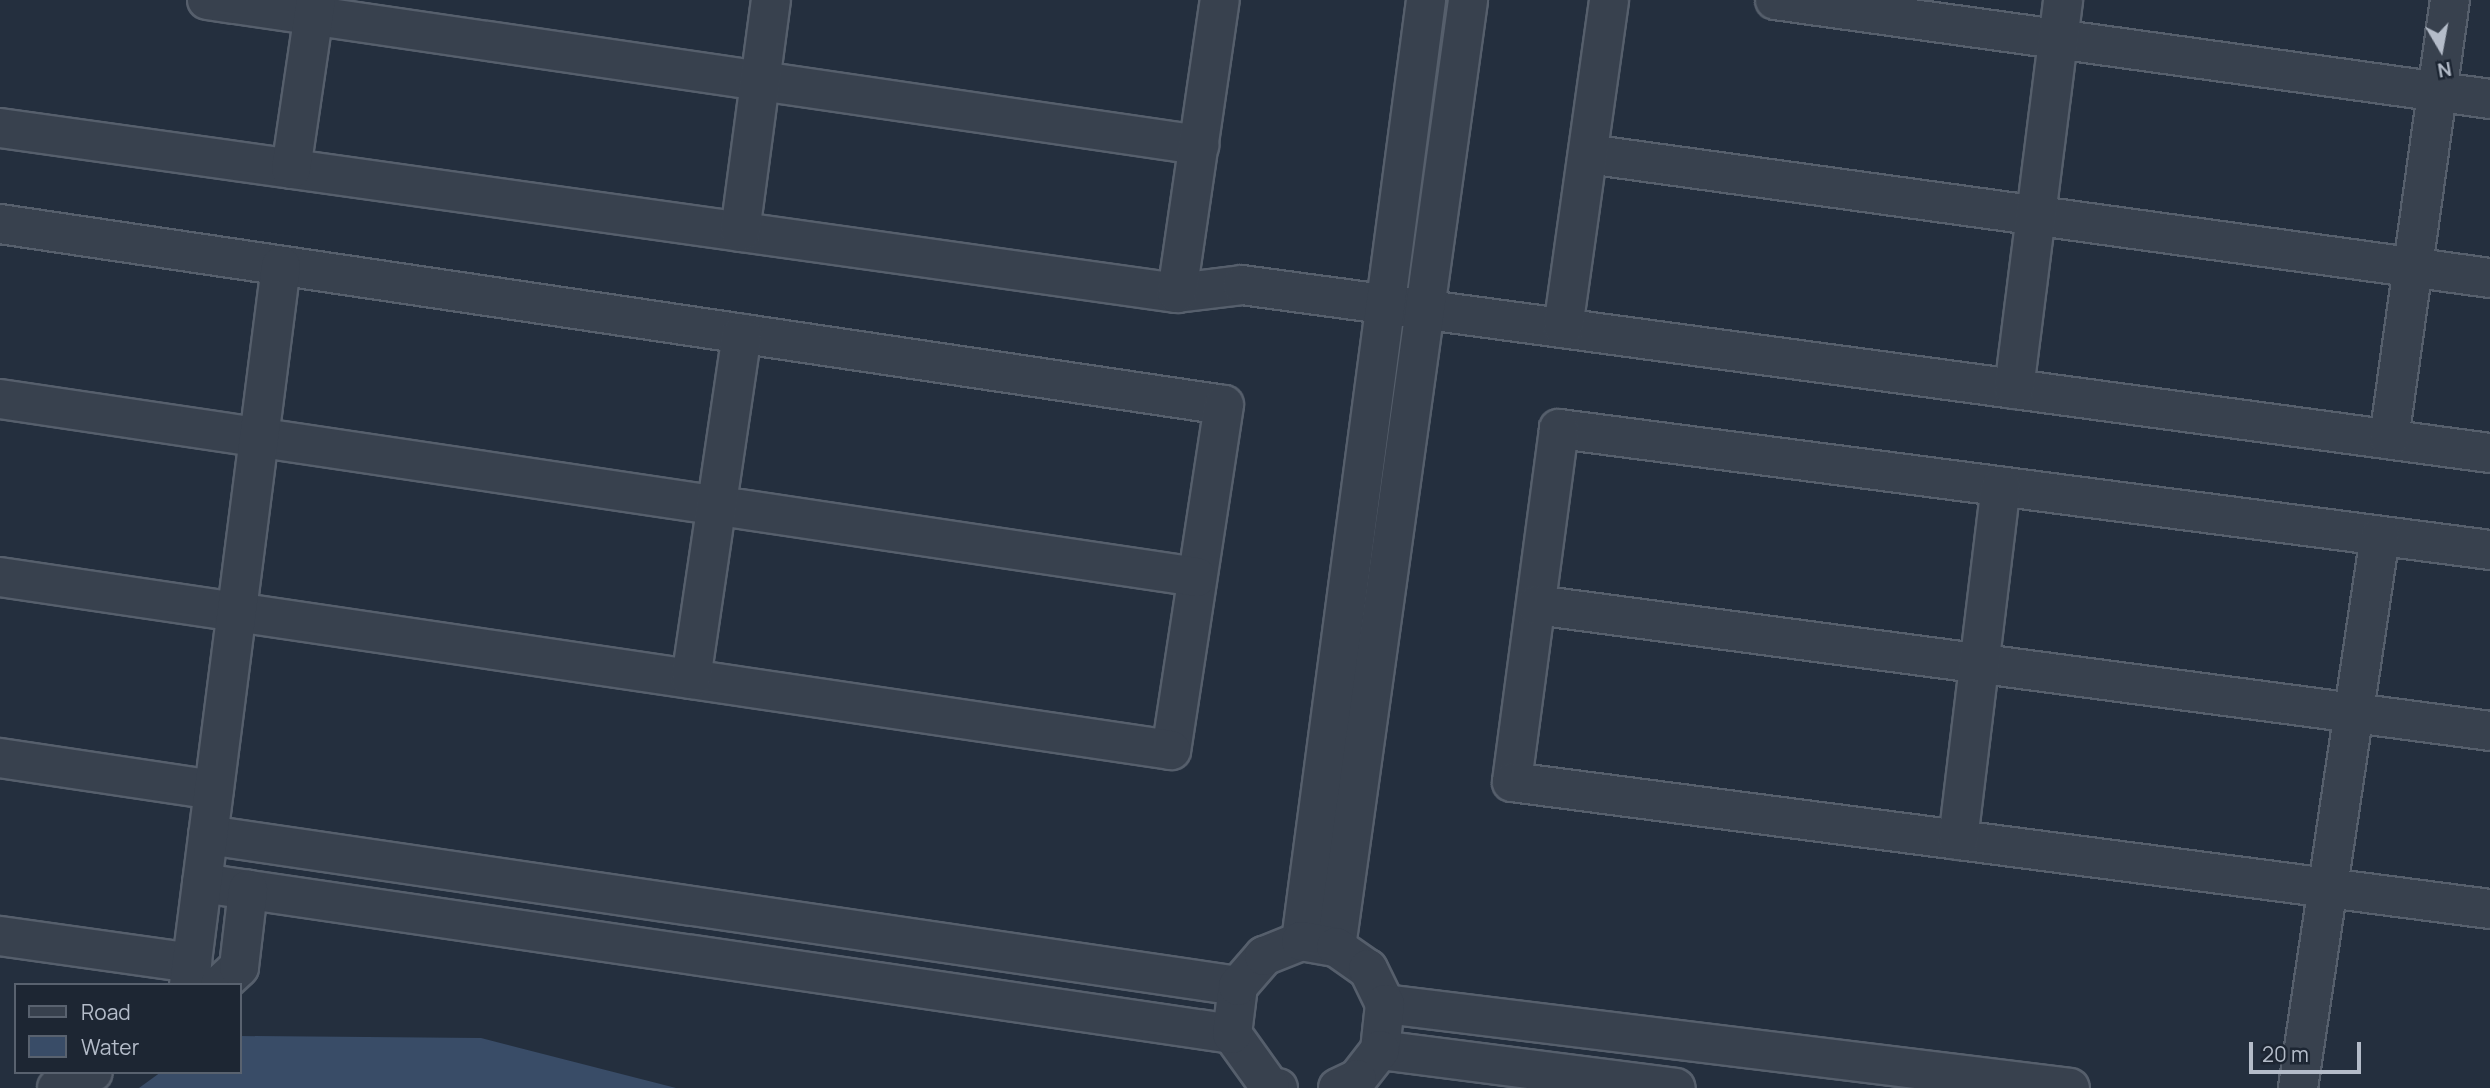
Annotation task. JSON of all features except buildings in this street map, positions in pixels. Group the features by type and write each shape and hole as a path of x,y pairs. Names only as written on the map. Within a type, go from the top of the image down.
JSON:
{"street":[{"path":"207,0 315,8 761,81 1199,145"},
{"path":"740,232 771,0"},
{"path":"1177,293 1220,0"},
{"path":"1319,944 1386,305 1426,0"},
{"path":"1319,944 1425,310 1468,0"},
{"path":"1563,328 1609,0"},
{"path":"1775,0 2490,99"},
{"path":"2014,389 2063,0"},
{"path":"2389,439 2450,0"},
{"path":"291,169 315,8"},
{"path":"0,128 1177,293 1242,285 2490,453"},
{"path":"1588,154 2490,278"},
{"path":"0,224 1224,405 1171,750 0,577"},
{"path":"201,977 202,883 281,266"},
{"path":"691,679 742,334"},
{"path":"0,399 1198,577"},
{"path":"2490,550 1559,429 1512,782 2490,909"},
{"path":"1958,840 2001,487"},
{"path":"2298,1088 2380,536"},
{"path":"1536,605 2490,731"},
{"path":"0,758 214,790"},
{"path":"208,835 1238,986"},
{"path":"332,903 338,854"},
{"path":"202,883 1232,1034"},
{"path":"0,936 201,977 239,967 248,890"},
{"path":"728,960 733,912"},
{"path":"1273,1088 1232,1034 1238,986 1264,956 1319,944 1368,969 1385,1004 1380,1050 1357,1079 1338,1088"},
{"path":"1385,1004 1803,1072 2070,1088"},
{"path":"1380,1050 1676,1088"},
{"path":"57,1088 88,1074"}],"water":[{"path":"242,1036 481,1038 676,1088 139,1088 158,1074 242,1074"}]}
